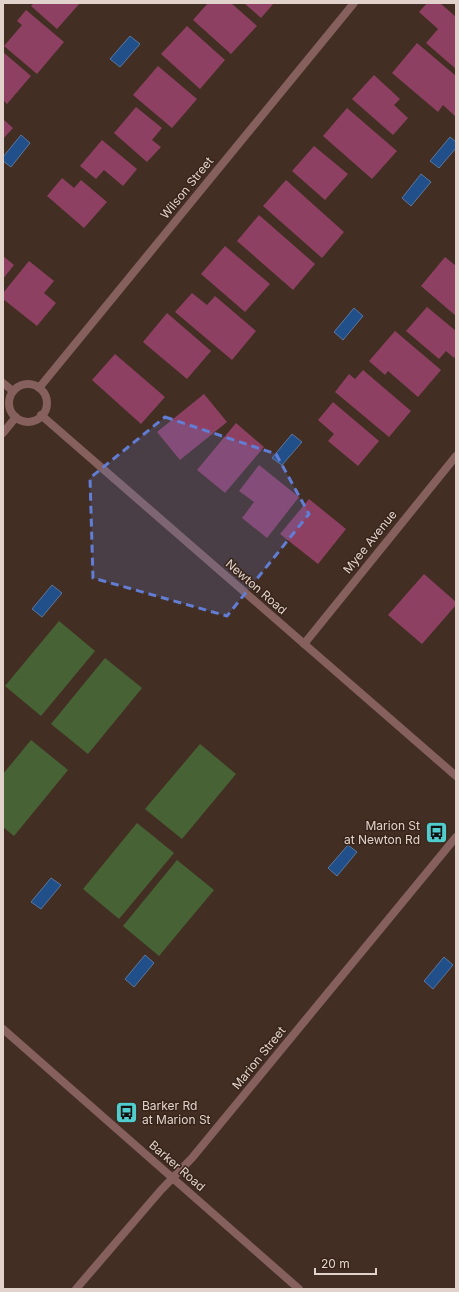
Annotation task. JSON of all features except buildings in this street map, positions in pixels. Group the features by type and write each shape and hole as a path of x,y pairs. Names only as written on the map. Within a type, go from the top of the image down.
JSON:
{"street":[{"name":"Wilson Street","path":"39,388 354,3"},
{"path":"3,383 13,391"},
{"path":"28,384 39,388 46,398 46,405 42,415 37,419 26,421 16,417 10,408 9,402 13,391 17,387 28,384"},
{"name":"Newton Road","path":"42,415 456,776"},
{"path":"3,433 16,417"},
{"name":"Myee Avenue","path":"304,644 456,456"},
{"name":"Marion Street","path":"76,1289 192,1158 456,837"},
{"name":"Barker Road","path":"3,1029 299,1289"}],"highlighted area":[{"path":"165,417 276,454 309,514 227,616 93,578 90,478"}],"green space":[{"path":"59,621 95,651 41,716 5,686"},
{"path":"105,658 142,688 88,754 51,724"},
{"path":"31,740 68,770 14,836 3,827 3,774"},
{"path":"200,744 236,774 182,839 145,809"},
{"path":"137,823 174,853 119,919 83,889"},
{"path":"177,860 214,890 159,956 123,926"}],"water":[{"path":"130,36 140,44 120,67 110,59"},
{"path":"21,135 30,143 11,167 3,161 3,157"},
{"path":"450,137 456,142 456,148 439,168 430,161"},
{"path":"421,174 431,182 411,206 402,198"},
{"path":"354,308 363,316 343,340 334,332"},
{"path":"292,434 302,442 282,465 272,458"},
{"path":"52,585 62,593 42,617 32,609"},
{"path":"348,845 357,852 337,876 328,868"},
{"path":"51,878 61,885 41,909 31,902"},
{"path":"145,955 154,963 134,987 125,979"},
{"path":"444,957 453,965 433,989 424,981"}],"place":[{"name":"Marion St at Newton Rd","path":"436,833"},
{"name":"Barker Rd at Marion St","path":"127,1113"}]}
